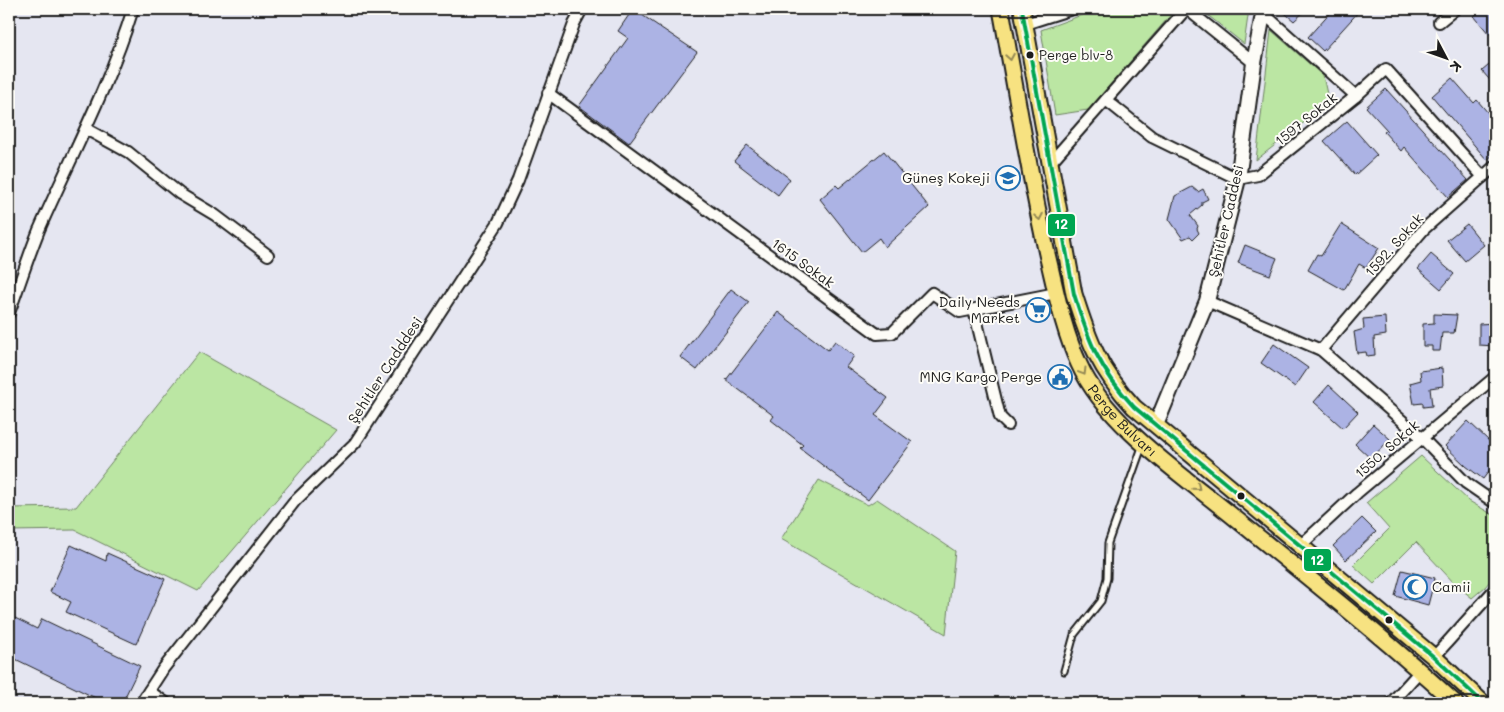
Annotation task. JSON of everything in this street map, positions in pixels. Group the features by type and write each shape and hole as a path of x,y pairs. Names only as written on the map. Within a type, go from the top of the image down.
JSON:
{"main road":[{"name":"Perge Bulvarı","path":"1002,9 1039,218 1056,293 1079,365 1102,402 1144,443 1371,629 1455,703"},
{"name":"Perge Bulvarı","path":"1022,9 1074,294 1087,336 1099,361 1117,388 1134,406 1434,657 1483,703"}],"street":[{"path":"9,313 38,232 86,129 125,36 133,9"},
{"name":"Şehitler Cadddesi","path":"141,703 163,669 296,501 355,443 498,223 518,180 548,93 574,24 582,9"},
{"path":"1025,24 1072,9"},
{"path":"1050,163 1186,9 1254,63"},
{"path":"1439,22 1455,9"},
{"path":"1264,11 1356,96"},
{"name":"Şehitler Caddesi","path":"1156,425 1207,301 1238,180 1254,63 1264,11"},
{"name":"1597 Sokak","path":"1238,180 1258,175 1356,96 1386,69 1483,177"},
{"name":"1615 Sokak","path":"548,93 877,334 892,333 932,293 960,312 1056,293"},
{"path":"1106,100 1152,137 1238,180"},
{"path":"86,129 128,152 180,194 215,215 268,255"},
{"name":"1592. Sokak","path":"1321,350 1424,229 1495,166"},
{"path":"1207,301 1321,350 1422,438 1466,483 1495,503"},
{"path":"974,310 1000,417 1008,425"},
{"name":"1550. Sokak","path":"1300,546 1358,493 1495,377"},
{"path":"1434,657 1495,589"},
{"path":"1391,703 1420,671"},
{"path":"149,691 166,703"}],"lane":[{"path":"1064,672 1074,636 1101,601 1107,578 1108,543 1144,443"}],"green space":[{"path":"1098,9 1175,10 1088,110 1055,115 1041,30"},
{"path":"1200,9 1249,9 1244,44"},
{"path":"1271,30 1323,76 1329,103 1256,160"},
{"path":"199,352 336,430 198,591 75,530 9,531 9,508 76,507"},
{"path":"1421,456 1469,501 1495,516 1495,575 1472,598 1455,584 1416,542 1374,584 1353,565 1389,529 1366,503"},
{"path":"819,480 868,505 877,499 955,551 946,634 781,539"}],"building":[{"path":"633,9 697,52 629,143 579,106 628,38 618,31"},
{"path":"1280,9 1307,9 1294,21"},
{"path":"1333,9 1361,9 1323,51 1308,37"},
{"path":"1483,9 1495,9 1495,29 1489,34 1474,16"},
{"path":"1495,60 1495,86 1482,71"},
{"path":"1452,78 1474,103 1477,100 1495,121 1495,153 1487,160 1432,96"},
{"path":"1386,89 1468,180 1448,197 1404,147 1401,151 1384,132 1387,130 1366,107"},
{"path":"1347,121 1377,155 1355,175 1324,141"},
{"path":"747,145 790,179 778,195 734,161"},
{"path":"884,151 929,207 885,247 879,238 862,252 820,199 836,185 839,188"},
{"path":"1192,187 1198,192 1203,189 1208,199 1202,202 1202,205 1190,215 1198,226 1199,233 1193,239 1190,236 1183,239 1169,219 1175,196"},
{"path":"1341,224 1379,248 1366,268 1359,264 1344,290 1308,270 1317,254 1321,256"},
{"path":"1467,224 1484,245 1465,261 1447,240"},
{"path":"1245,245 1277,258 1270,275 1238,263"},
{"path":"1431,254 1454,274 1441,289 1418,269"},
{"path":"731,289 749,302 697,370 680,357"},
{"path":"778,312 828,350 835,341 854,356 846,367 888,398 875,415 912,442 868,500 800,448 803,445 771,420 774,416 726,380"},
{"path":"1434,314 1457,315 1454,333 1442,333 1440,351 1432,351 1432,346 1423,346 1423,324 1434,323"},
{"path":"1385,317 1386,335 1374,337 1375,355 1367,356 1366,352 1357,353 1354,332 1364,329 1363,319"},
{"path":"1495,323 1495,346 1479,345 1479,324"},
{"path":"1274,344 1308,368 1295,387 1261,363"},
{"path":"1442,368 1443,386 1430,388 1432,406 1423,407 1423,403 1414,404 1410,383 1421,380 1420,371"},
{"path":"1329,385 1358,412 1343,428 1314,402"},
{"path":"1468,421 1489,441 1491,439 1495,443 1495,463 1483,479 1445,446"},
{"path":"1373,424 1390,439 1371,459 1355,444"},
{"path":"1362,518 1376,532 1346,560 1333,546"},
{"path":"71,545 106,561 107,553 165,579 136,644 66,612 71,602 50,592"},
{"name":"Camii","path":"1402,570 1435,578 1428,605 1395,596"},
{"path":"9,615 37,629 42,619 140,666 122,703 106,703 9,656"}],"transit line":[{"name":"12","path":"1022,9 1074,294 1090,341 1112,380 1134,407 1434,657 1483,703"}],"place":[{"name":"Perge blv-8","path":"1030,55"},
{"name":"Güneş Kokeji","path":"1008,178"},
{"name":"Daily Needs Market","path":"1038,310"},
{"name":"MNG Kargo Perge","path":"1060,377"},
{"name":"Camii","path":"1415,587"}]}
